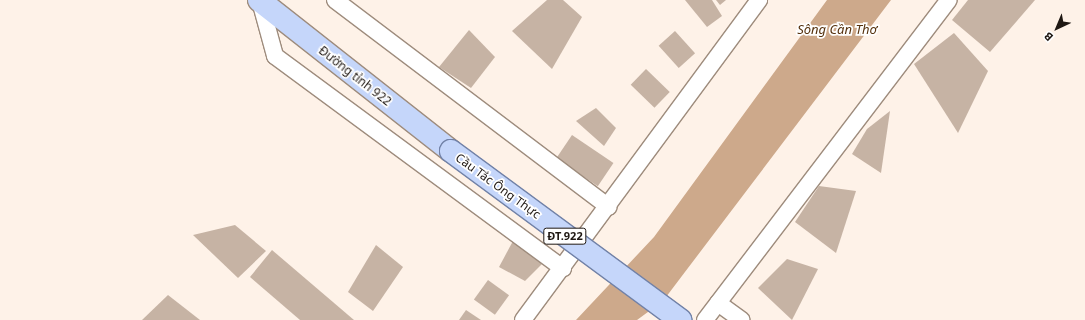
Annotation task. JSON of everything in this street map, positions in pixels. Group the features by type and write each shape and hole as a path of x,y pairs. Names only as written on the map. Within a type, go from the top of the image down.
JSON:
{"main road":[{"name":"Đường tỉnh 922","path":"261,0 451,151"},
{"name":"Cầu Tắc Ông Thực","path":"451,151 680,320"}],"street":[{"path":"261,0 275,56 563,268"},
{"path":"335,0 609,207"},
{"path":"523,320 609,207 759,0"},
{"path":"705,320 949,0"},
{"path":"718,303 741,320"}],"water":[{"name":"Sông Cần Thơ","path":"827,0 891,0 663,301 637,320 576,320 654,237"}],"building":[{"path":"547,0 563,0 582,17 552,69 512,31"},
{"path":"685,0 712,0 722,16 707,27"},
{"path":"716,0 726,0 720,5"},
{"path":"968,0 1035,0 990,52 952,20"},
{"path":"469,30 495,57 471,88 439,67"},
{"path":"675,31 695,53 679,68 659,46"},
{"path":"954,33 988,71 958,133 914,64"},
{"path":"646,69 670,92 654,108 631,85"},
{"path":"596,108 616,128 604,146 576,121"},
{"path":"890,111 881,173 852,154 867,129"},
{"path":"572,135 613,163 598,186 556,158"},
{"path":"819,186 856,191 836,253 795,222"},
{"path":"235,225 266,251 238,278 193,235"},
{"path":"513,241 546,260 525,281 499,267"},
{"path":"376,245 403,267 373,311 348,292"},
{"path":"272,250 354,320 300,320 250,277"},
{"path":"787,259 818,269 792,320 758,288"},
{"path":"488,280 509,295 495,315 474,299"},
{"path":"168,295 200,320 142,320"},
{"path":"466,310 481,320 459,320"}]}
